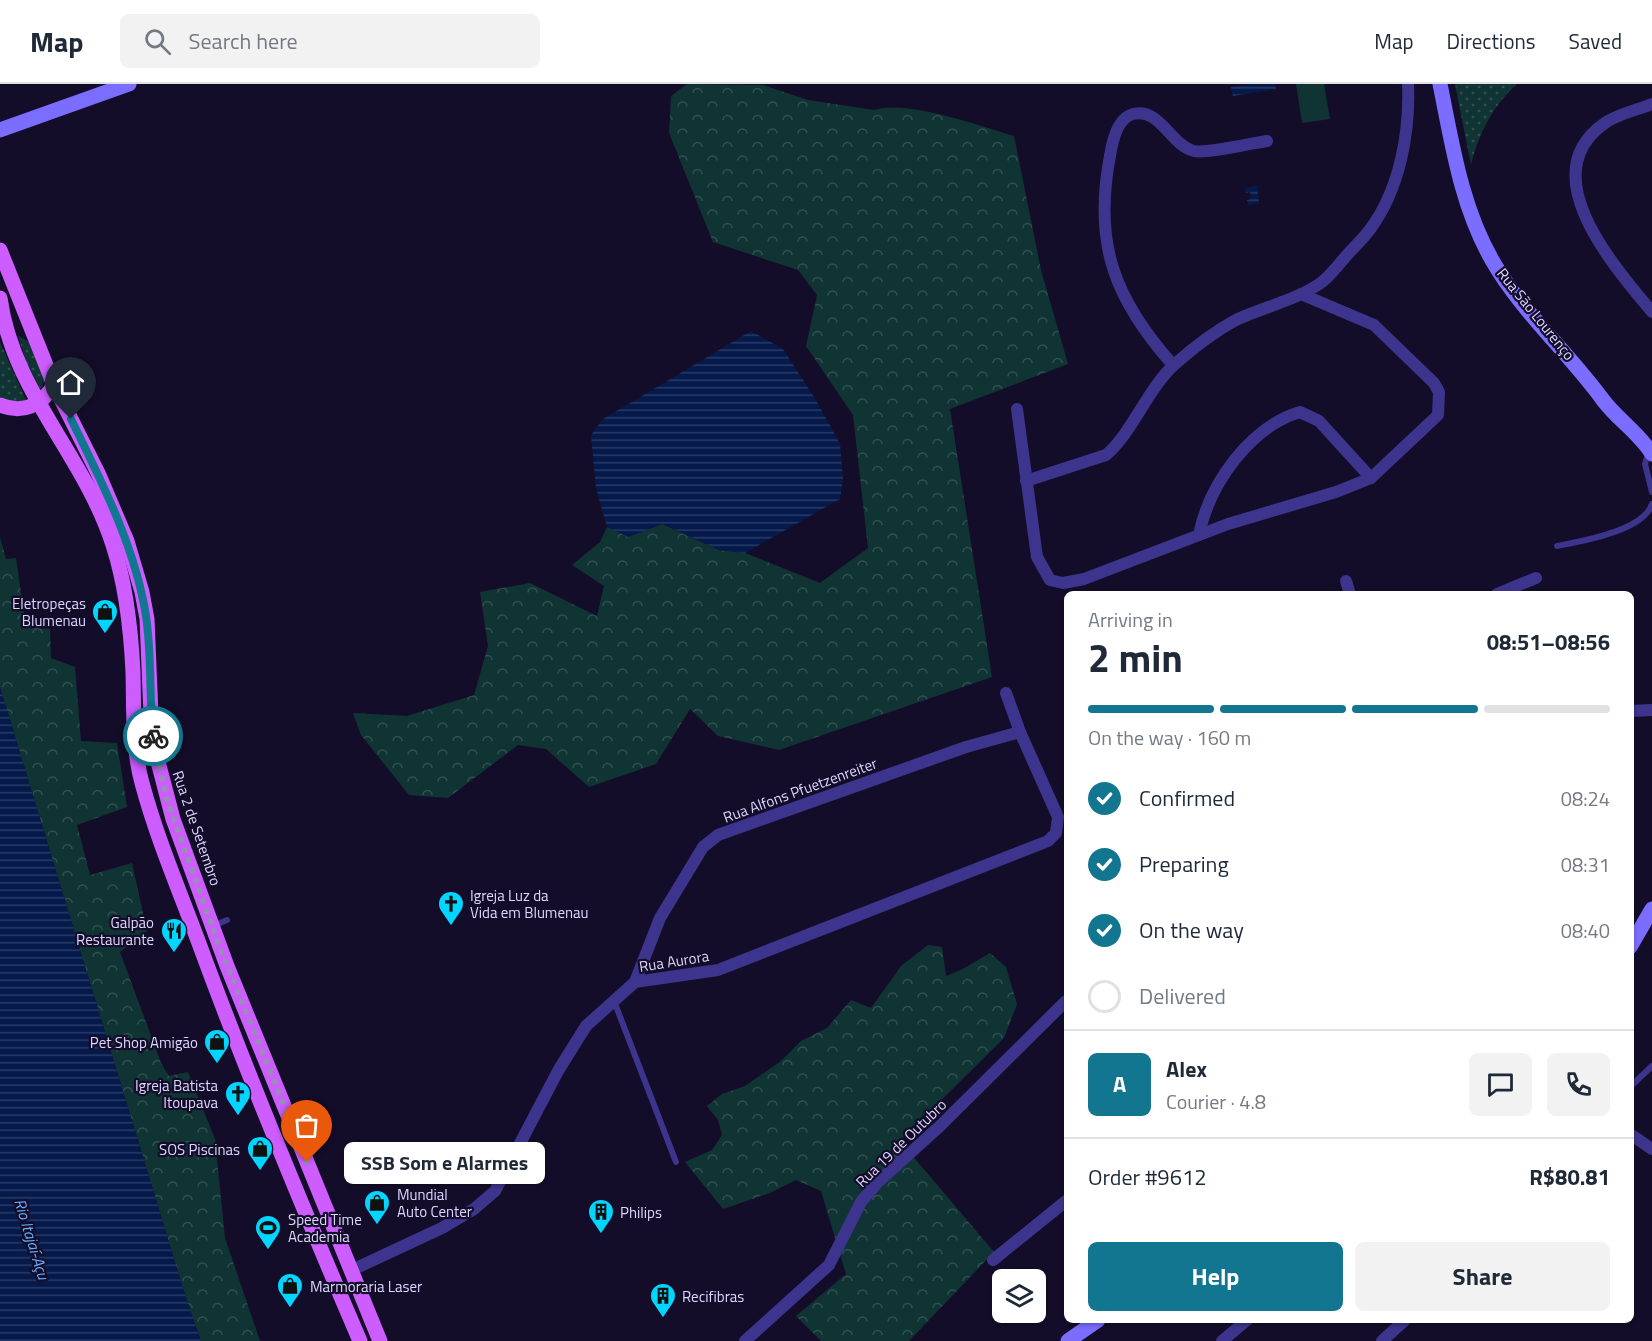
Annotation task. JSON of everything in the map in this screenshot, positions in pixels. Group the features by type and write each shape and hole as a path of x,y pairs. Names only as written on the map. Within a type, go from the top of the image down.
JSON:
{"main road":[{"name":"Rua 2 de Setembro","path":"0,250 54,385 98,473 135,564 147,619 153,735 160,775 212,926 380,1341"},
{"path":"0,298 2,327 37,404 85,478 113,545 124,593 131,645 136,756 155,824 225,1011 360,1341"},
{"path":"2,327 31,331"},
{"path":"0,405 26,409 37,404 54,385"}],"street":[{"path":"0,130 129,84"},
{"path":"1026,481 1106,455 1114,448 1140,408 1173,365 1234,321 1301,294 1322,282 1334,270 1376,219 1390,192 1402,154 1409,113 1407,84"},
{"name":"Rua São Lourenço","path":"1440,84 1462,188 1491,259 1511,289 1578,366 1612,413 1651,452"},
{"path":"1652,104 1607,121 1595,131 1581,151 1575,177 1577,199 1587,223 1652,312"},
{"path":"1173,365 1134,315 1117,285 1107,255 1103,220 1104,186 1117,130 1126,118 1133,114 1145,114 1161,124 1177,141 1194,151 1267,141"},
{"path":"1017,409 1037,557 1050,580 1063,583 1084,579 1199,535 1371,478 1438,415 1439,392 1434,383 1374,325 1301,294"},
{"path":"1199,535 1225,474 1257,435 1300,412 1319,421 1371,478"},
{"path":"1504,591 1536,578"},
{"path":"1006,693 1020,732"},
{"path":"1634,711 1652,710"},
{"name":"Rua Aurora","path":"352,1270 442,1228 474,1209 495,1191 558,1071 585,1026 635,982 718,969 820,932 1048,841 1056,833 1058,817 1020,732"},
{"name":"Rua Alfons Pfuetzenreiter","path":"635,982 660,918 703,847 718,835 966,747 1020,732"},
{"path":"1634,940 1652,909"},
{"name":"Rua 19 de Outubro","path":"745,1341 828,1265 861,1202 878,1182 940,1126 1064,1003"},
{"path":"1634,1137 1652,1149"},
{"path":"993,1260 1064,1203"},
{"path":"1068,1341 1094,1323"},
{"path":"1222,1341 1243,1323"},
{"path":"1382,1341 1402,1323"}],"lane":[{"path":"1651,452 1645,464 1652,492"},
{"path":"1557,546 1588,540 1640,521 1649,512 1652,504"},
{"path":"212,926 227,920"},
{"path":"614,1000 676,1162"},
{"path":"1634,1084 1652,1066"}],"green space":[{"path":"687,84 763,85 808,100 874,110 905,108 943,115 1014,136 1041,270 1068,364 950,409 992,677 779,750 718,736 690,709 656,764 589,787 546,749 518,745 448,798 409,795 361,735 353,713 407,716 474,695 488,646 480,592 530,583 597,616 604,586 572,565 600,542 607,527 633,535 662,524 719,550 745,553 820,583 868,548 853,415 806,346 817,295 798,270 713,242 669,133 671,96"},
{"path":"1296,84 1324,84 1330,119 1302,123"},
{"path":"1455,84 1517,84 1500,102 1488,121 1471,165"},
{"path":"18,336 32,343 46,376 41,390 27,364"},
{"path":"0,342 26,400 15,402 0,398"},
{"path":"0,537 6,559 16,558 26,627 50,629 51,658 75,667 81,741 117,743 127,807 77,825 90,875 132,863 147,931 120,952 161,1063 169,1076 188,1072 215,1139 225,1238 260,1341 201,1341 186,1298 0,687"},
{"path":"928,945 942,947 946,976 990,953 1006,967 1017,1004 1004,1038 900,1141 994,1252 909,1341 821,1341 796,1316 846,1274 821,1191 796,1180 770,1193 723,1209 685,1162 712,1150 722,1135 718,1120 707,1106 722,1094 745,1086 781,1061 801,1041 827,1028 851,1000 871,1008 901,966"}],"water":[{"path":"1275,84 1276,89 1233,96 1231,87"},
{"path":"1257,186 1259,203 1248,205 1247,200 1251,199 1250,192 1246,193 1245,188"},
{"path":"751,331 783,349 816,400 840,444 843,478 840,499 745,553 719,550 663,524 628,537 607,527 596,488 591,435 603,419"},
{"name":"Rio Itajaí-Açu","path":"0,687 186,1298 201,1341 0,1341"}],"way so far":[{"path":"153,736 160,775 173,819 219,946 307,1162"}],"place":[{"name":"Eletropeças Blumenau","path":"105,635"},
{"name":"Igreja Luz da Vida em Blumenau","path":"451,927"},
{"name":"Galpão Restaurante","path":"174,954"},
{"name":"Pet Shop Amigão","path":"217,1065"},
{"name":"Igreja Batista Itoupava","path":"238,1117"},
{"name":"SSB Som e Alarmes","path":"307,1162"},
{"name":"SOS Piscinas","path":"260,1172"},
{"name":"Mundial Auto Center","path":"377,1226"},
{"name":"Philips","path":"601,1235"},
{"name":"Speed Time Academia","path":"268,1251"},
{"name":"Marmoraria Laser","path":"290,1309"},
{"name":"Recifibras","path":"663,1319"}],"route":[{"path":"71,419 98,473 135,564 147,619 153,736"}]}
